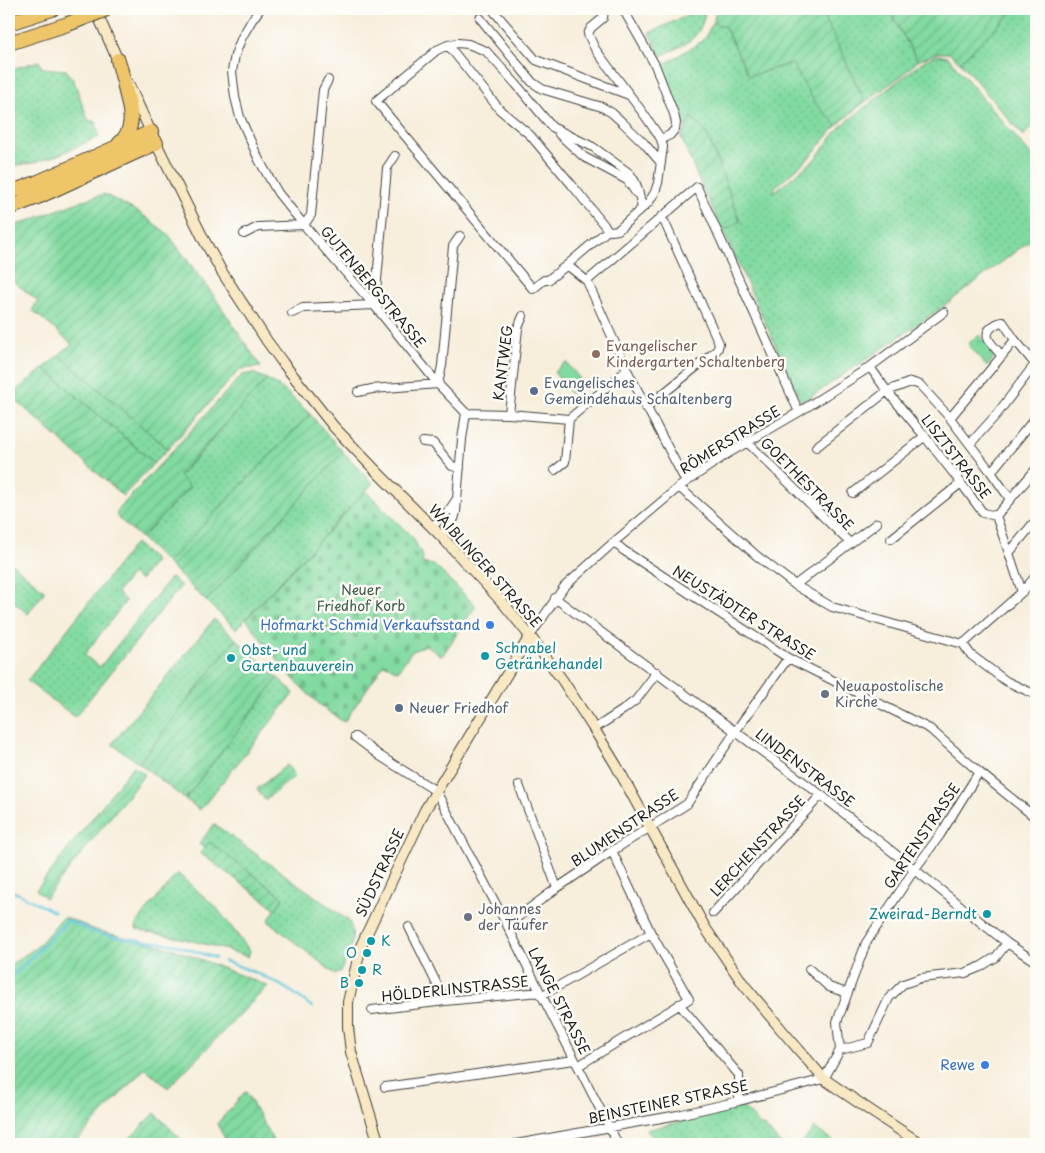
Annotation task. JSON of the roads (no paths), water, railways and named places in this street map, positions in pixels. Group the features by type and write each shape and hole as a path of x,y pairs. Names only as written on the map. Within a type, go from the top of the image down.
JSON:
{"highway":[{"path":"9,23 52,9"},
{"path":"9,43 108,9"},
{"path":"115,148 127,134 132,121 118,60"},
{"path":"9,191 36,183 115,148 153,137"},
{"path":"9,208 40,196 153,137"}],"street":[{"name":"WAIBLINGER STRASSE","path":"95,9 153,137 204,240 272,349 334,427 441,536 504,604 530,636 563,681 594,729 616,765 704,926 744,985 824,1079 921,1144"},
{"name":"GUTENBERGSTRASSE","path":"260,9 242,37 235,55 232,71 234,97 243,125 266,174 278,193 304,225 374,305 438,384 466,413"},
{"path":"492,9 536,60 630,96"},
{"path":"448,45 500,110 530,134 608,230 618,230 649,202 655,192 663,147 661,139 644,113 595,49 588,34 591,28 603,18 604,9"},
{"path":"623,9 655,65 674,114 675,129 670,135 661,139"},
{"path":"480,18 532,82 542,89 602,106 623,123 661,163"},
{"path":"608,230 548,280 544,280 533,289 376,102 437,50 458,43 468,44 486,51 552,127 584,157 627,180 639,198"},
{"path":"244,234 258,227 304,225 311,215 323,90 328,80"},
{"path":"552,127 593,147 630,173 637,186 642,208"},
{"path":"292,313 303,308 374,305 387,168 395,156"},
{"path":"587,281 696,187 799,412"},
{"path":"645,407 716,351 719,343 666,223 661,217"},
{"path":"358,392 372,389 438,384 442,366 453,246 460,236"},
{"path":"567,265 587,281 682,484 758,556 794,585 832,607 963,644 971,655 1006,681 1036,695"},
{"name":"RÖMERSTRASSE","path":"530,636 555,598 578,573 682,484 727,454 799,412 870,367 944,312"},
{"name":"KANTWEG","path":"509,414 518,328 523,316"},
{"path":"970,444 997,414 1035,364 1003,322 998,322 986,334 1002,356"},
{"path":"950,418 1015,340"},
{"name":"LISZTSTRASSE","path":"870,367 886,391 925,436 983,513 996,516 1022,592"},
{"path":"555,470 565,462 569,419 627,370"},
{"path":"816,447 886,391 911,382 920,385 950,418 1010,499"},
{"path":"441,536 454,520 466,413 509,414 569,419"},
{"path":"991,472 1036,417"},
{"path":"853,494 925,436"},
{"path":"423,442 433,443 452,466 460,468"},
{"name":"GOETHESTRASSE","path":"747,442 850,543"},
{"path":"996,516 1036,469"},
{"path":"891,539 961,483"},
{"path":"432,527 450,510 458,495"},
{"path":"1009,553 1036,520"},
{"path":"794,585 877,523"},
{"name":"NEUSTÄDTER STRASSE","path":"614,542 623,550 788,658 930,729 1036,818"},
{"path":"963,644 1022,592 1036,576"},
{"name":"LINDENSTRASSE","path":"555,598 822,795 1007,943 1036,962"},
{"name":"SÜDSTRASSE","path":"379,1144 351,1052 348,1002 361,946 425,810 530,636"},
{"name":"BLUMENSTRASSE","path":"507,925 612,851 687,804 788,658"},
{"path":"594,729 636,700 657,672"},
{"path":"355,738 436,791"},
{"name":"GARTENSTRASSE","path":"840,1050 837,1022 866,943 914,870 940,835 979,772"},
{"path":"519,785 557,888"},
{"name":"LANGE STRASSE","path":"436,791 507,925 540,994 618,1144"},
{"name":"LERCHENSTRASSE","path":"713,913 822,795"},
{"path":"385,1087 576,1063 689,999 651,933 612,851"},
{"path":"409,926 445,1000"},
{"name":"HÖLDERLINSTRASSE","path":"372,1010 445,1000 540,994 651,933"},
{"path":"824,1079 840,1050 868,1043 889,998 904,984 921,978 965,973 996,957 1007,943"},
{"path":"809,969 829,987 847,993"},
{"path":"680,1004 739,1075 739,1101"},
{"name":"BEINSTEINER STRASSE","path":"516,1144 678,1116 824,1079"}],"waterway":[{"path":"9,890 54,912"},
{"path":"9,977 17,972 68,920"},
{"path":"69,921 94,932 176,945 215,958"},
{"path":"224,961 271,980 292,992 312,1007"}],"place":[{"name":"Evangelischer Kindergarten Schaltenberg","path":"596,354"},
{"name":"Evangelisches Gemeindehaus Schaltenberg","path":"534,391"},
{"name":"Hofmarkt Schmid Verkaufsstand","path":"490,625"},
{"name":"Schnabel Getränkehandel","path":"485,656"},
{"name":"Obst- und Gartenbauverein","path":"231,658"},
{"name":"Neuapostolische Kirche","path":"825,694"},
{"name":"Neuer Friedhof","path":"399,708"},
{"name":"Zweirad-Berndt","path":"987,914"},
{"name":"Johannes der Täufer","path":"468,917"},
{"name":"K","path":"371,941"},
{"name":"O","path":"367,953"},
{"name":"R","path":"362,970"},
{"name":"B","path":"359,983"},
{"name":"Rewe","path":"985,1065"}],"park label":[{"name":"Neuer Friedhof Korb","path":"361,598"}]}
